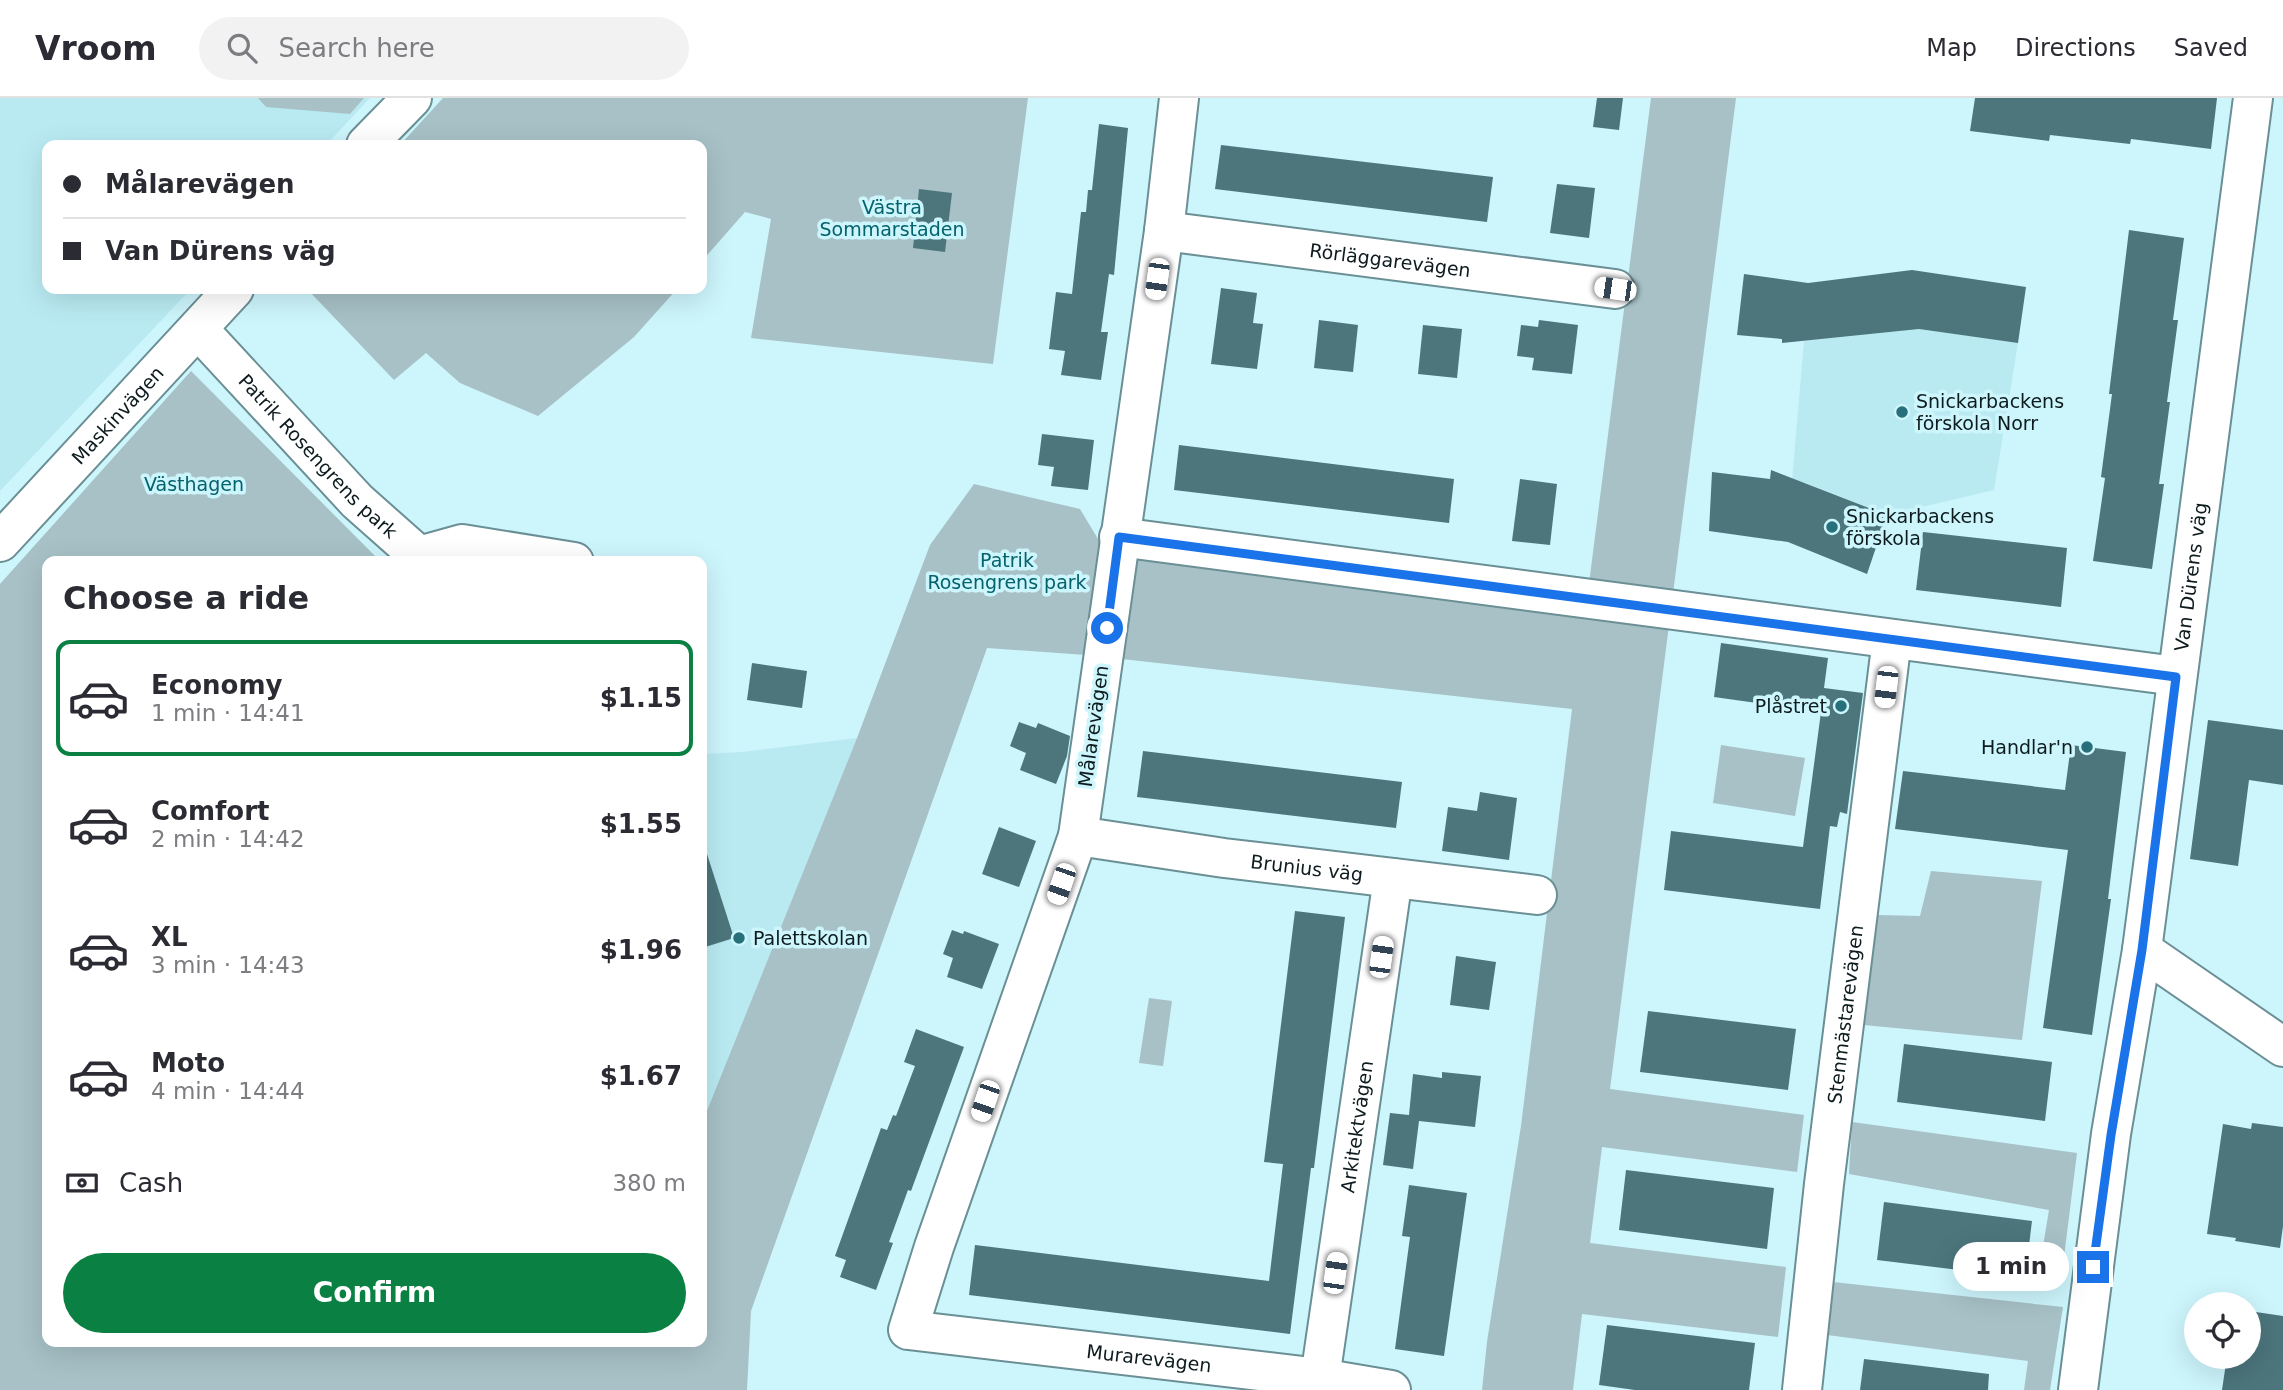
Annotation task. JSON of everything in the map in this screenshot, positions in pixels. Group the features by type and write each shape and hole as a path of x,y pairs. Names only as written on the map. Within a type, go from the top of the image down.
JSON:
{"street":[{"path":"371,140 412,98"},
{"name":"Målarevägen","path":"908,1331 1078,836 1164,231 1179,98"},
{"name":"Van Dürens väg","path":"2078,1390 2111,1135 2142,950 2253,98"},
{"name":"Rörläggarevägen","path":"1164,231 1615,289"},
{"name":"Maskinvägen","path":"0,542 230,294"},
{"name":"Patrik Rosengrens park","path":"198,329 348,491 419,556 462,544 537,556"},
{"path":"1119,537 2176,677"},
{"name":"Stenmästarevägen","path":"1802,1390 1824,1184 1892,639"},
{"name":"Brunius väg","path":"1078,836 1224,858 1537,895"},
{"name":"Arkitektvägen","path":"1320,1378 1393,878"},
{"path":"2142,950 2283,1047"},
{"name":"Murarevägen","path":"908,1331 1320,1378 1391,1390"}],"shaded area":[{"path":"0,98 370,98 331,140 42,140 42,294 186,294 0,491"},
{"name":"Snickarbackens förskola Norr","path":"1919,329 2018,343 1994,490 1888,515 1806,483 1792,481 1804,341"},
{"name":"Palettskolan","path":"857,738 707,1111 707,754"}],"green space":[{"path":"258,98 364,98 350,114 266,107"},
{"name":"Västra Sommarstaden","path":"443,98 1028,98 993,364 751,338 771,219 745,212 707,255 707,140 405,140"},
{"name":"Patrik Rosengrens park","path":"1651,98 1736,98 1610,1089 1804,1115 1797,1172 1602,1147 1590,1243 1786,1267 1778,1337 1582,1314 1573,1390 1482,1390 1521,1126 1572,709 1086,655 987,648 751,1311 747,1390 0,1390 0,584 191,371 375,556 42,556 42,1347 707,1347 707,1111 857,738 930,545 974,484 1080,509 1107,554 1585,615"},
{"path":"312,294 673,294 634,337 538,416 460,383 426,353 394,380"},
{"path":"1721,745 1805,758 1795,816 1713,803"},
{"path":"1931,871 2042,881 2022,1040 1864,1025 1877,915 1920,916"},
{"path":"1149,998 1172,1001 1163,1066 1139,1063"},
{"path":"1852,1122 2077,1153 2061,1281 2038,1277 2049,1210 1849,1174"},
{"path":"1833,1282 2063,1307 2050,1390 2024,1390 2028,1361 1827,1335"}],"building":[{"path":"1597,98 1623,98 1619,130 1593,127"},
{"path":"1975,98 2217,98 2211,149 2131,139 2130,144 2050,135 2049,141 1970,131"},
{"path":"1099,124 1128,128 1114,275 1109,274 1101,332 1108,332 1101,380 1061,375 1065,351 1049,349 1056,292 1072,294 1081,212 1086,212 1088,190 1092,190"},
{"path":"1221,145 1493,177 1487,222 1215,189"},
{"path":"1557,184 1595,188 1589,238 1550,233"},
{"path":"919,189 952,193 945,252 913,248"},
{"path":"2129,230 2184,238 2173,320 2178,320 2167,402 2170,402 2159,484 2164,484 2152,569 2093,561 2105,478 2101,477 2112,394 2109,394"},
{"path":"1912,270 2026,287 2018,343 1919,329 1782,343 1782,339 1737,335 1744,274 1808,283"},
{"path":"1221,288 1257,293 1253,323 1263,324 1257,369 1211,364"},
{"path":"1319,320 1358,325 1353,372 1314,368"},
{"path":"1539,320 1578,325 1572,374 1532,370 1534,358 1517,356 1521,325 1538,327"},
{"path":"1423,325 1462,329 1457,378 1418,374"},
{"path":"1042,434 1094,440 1088,490 1051,486 1054,467 1038,465"},
{"path":"1179,445 1454,479 1449,523 1174,490"},
{"path":"1771,470 1887,515 1867,574 1788,542 1709,531 1712,472 1770,479"},
{"path":"1520,479 1557,484 1550,545 1512,541"},
{"path":"1923,532 2067,548 2061,607 1916,590"},
{"path":"1721,643 1828,658 1824,688 1863,693 1847,814 1840,812 1837,827 1830,826 1820,909 1664,890 1671,831 1803,847 1821,712 1714,697"},
{"path":"752,663 807,671 802,708 747,700"},
{"path":"2208,720 2283,730 2283,785 2249,780 2238,866 2190,859"},
{"path":"1019,722 1036,728 1038,723 1070,736 1067,756 1056,784 1020,770 1026,753 1010,746"},
{"path":"2071,745 2126,752 2108,899 2111,899 2092,1035 2043,1028 2068,850 1895,829 1903,771 2065,790"},
{"path":"1143,751 1402,782 1396,828 1137,797"},
{"path":"1480,792 1517,798 1509,860 1442,851 1448,807 1477,811"},
{"path":"999,827 1036,841 1019,887 982,874"},
{"path":"707,854 734,938 707,946"},
{"path":"1295,911 1345,917 1290,1334 969,1295 975,1245 1269,1281 1283,1164 1264,1162"},
{"path":"952,930 963,934 964,931 999,944 982,989 947,977 953,958 943,954"},
{"path":"1456,956 1496,962 1489,1010 1450,1005"},
{"path":"1648,1011 1796,1029 1788,1090 1640,1072"},
{"path":"916,1029 964,1047 911,1191 908,1190 889,1242 893,1243 876,1290 840,1277 846,1260 835,1256 881,1128 887,1130 893,1115 896,1116 915,1066 904,1062"},
{"path":"1904,1044 2052,1062 2045,1121 1897,1102"},
{"path":"1442,1072 1481,1076 1475,1127 1419,1121 1413,1169 1383,1165 1390,1113 1409,1115 1413,1074 1442,1078"},
{"path":"2252,1123 2283,1127 2283,1226 2280,1248 2207,1234 2223,1124 2251,1129"},
{"path":"1626,1170 1774,1188 1767,1249 1619,1230"},
{"path":"1409,1185 1467,1193 1444,1356 1395,1349 1410,1237 1402,1236"},
{"path":"1884,1202 2032,1221 2025,1278 1877,1260"},
{"path":"2261,1313 2283,1316 2283,1390 2222,1390 2225,1369 2261,1369"},
{"path":"1607,1325 1755,1343 1749,1390 1635,1390 1599,1385"},
{"path":"1864,1359 1989,1374 1988,1390 1860,1390"}],"place":[{"name":"Snickarbackens förskola Norr","path":"1902,412"},
{"name":"Snickarbackens förskola","path":"1832,527"},
{"name":"Plåstret","path":"1841,706"},
{"name":"Handlar'n","path":"2087,747"},
{"name":"Palettskolan","path":"739,938"}],"route":[{"path":"1107,628 1119,537 2176,677 2142,950 2111,1135 2093,1267"}],"park label":[{"name":"Västhagen","path":"194,484"}]}
